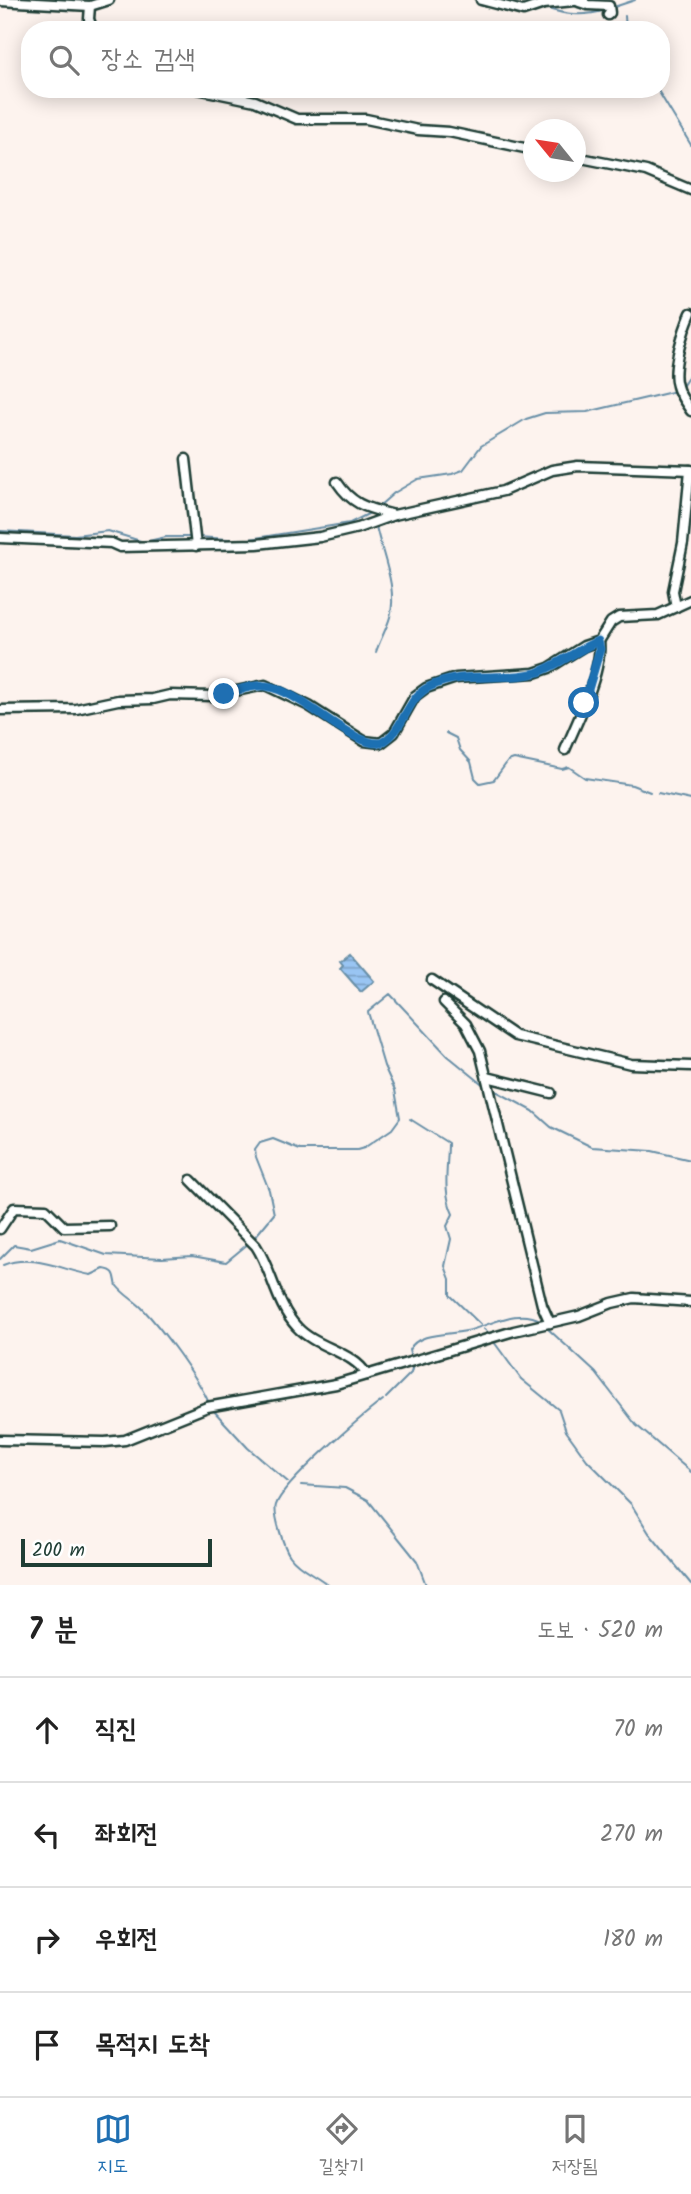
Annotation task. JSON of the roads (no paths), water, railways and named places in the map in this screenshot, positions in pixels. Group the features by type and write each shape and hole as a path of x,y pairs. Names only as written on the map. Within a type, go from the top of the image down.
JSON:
{"street":[{"path":"0,1 90,6 109,0"},
{"path":"481,0 523,10 544,4 580,1 588,5 608,6 608,15"},
{"path":"90,6 90,21"},
{"path":"237,98 255,102 297,119 366,119 418,130 449,132 523,148"},
{"path":"586,159 646,171 691,190"},
{"path":"691,313 677,361 675,379 679,392 691,411"},
{"path":"186,459 196,546"},
{"path":"0,538 47,538 111,543 120,547 257,544 320,537 358,528 394,515 503,491 552,470 578,466 690,470 683,543 673,592 676,607"},
{"path":"337,481 345,495 359,505 394,515"},
{"path":"0,710 76,709 118,700 153,699 170,695 212,696 265,685 309,706 364,741 381,743 394,733 415,696 426,688 456,678 534,673 549,668 598,641 611,622 619,617 658,615 691,600"},
{"path":"565,750 594,675 600,649 598,641"},
{"path":"432,980 515,1036 631,1064 691,1066"},
{"path":"444,1002 472,1033 487,1077 542,1305 550,1323"},
{"path":"487,1077 551,1093"},
{"path":"191,1180 256,1245 296,1327 324,1346 362,1366 367,1375"},
{"path":"0,1229 14,1208 22,1207 46,1209 64,1227 110,1226"},
{"path":"0,1440 125,1440 207,1407 336,1384 514,1331 579,1317 612,1303 634,1298 691,1302"}],"water":[{"path":"350,953 374,981 361,992 340,968 343,965 340,961"}],"waterway":[{"path":"525,0 534,4"},
{"path":"614,7 635,0"},
{"path":"543,7 574,14 605,10"},
{"path":"625,16 625,21"},
{"path":"662,98 691,145"},
{"path":"681,388 691,373"},
{"path":"379,506 394,493 418,479 463,470 481,446 526,419 545,413 587,412 676,391"},
{"path":"198,537 243,540 350,523 374,511 375,518"},
{"path":"376,526 388,572 392,606 376,652"},
{"path":"0,531 75,535 108,531 144,542 166,537 192,537"},
{"path":"446,733 456,738 460,750 471,762 475,778 480,783 494,780 508,761 514,759 562,769 569,767 585,778 632,785 650,792"},
{"path":"658,793 691,800"},
{"path":"254,1238 274,1214 269,1190 256,1157 255,1150 260,1143 273,1139 300,1150 357,1150 392,1129 400,1118 395,1090 384,1066 368,1012 390,994 448,1056 486,1087"},
{"path":"494,1090 533,1111 551,1127 592,1147 652,1151 691,1160"},
{"path":"410,1119 448,1143 447,1188 453,1214 447,1226 451,1239 445,1266 450,1279 450,1295 481,1325"},
{"path":"0,1259 14,1245 31,1248 60,1239 106,1255 162,1258 192,1256 226,1262 249,1243"},
{"path":"3,1265 25,1261 91,1275 104,1269 111,1271 117,1286 142,1308 169,1340 209,1403"},
{"path":"411,1358 409,1350 421,1339 429,1336 466,1331 517,1316 534,1317 542,1321"},
{"path":"547,1328 596,1373 636,1425 691,1472"},
{"path":"484,1329 489,1333"},
{"path":"494,1342 521,1379 559,1410 566,1431 587,1460 631,1504 649,1533 691,1584"},
{"path":"386,1398 411,1373 413,1365"},
{"path":"328,1585 298,1565 290,1556 280,1531 276,1505 307,1466 383,1400"},
{"path":"213,1410 248,1448 288,1482"},
{"path":"301,1485 345,1488 368,1500 417,1561 426,1585"}]}
